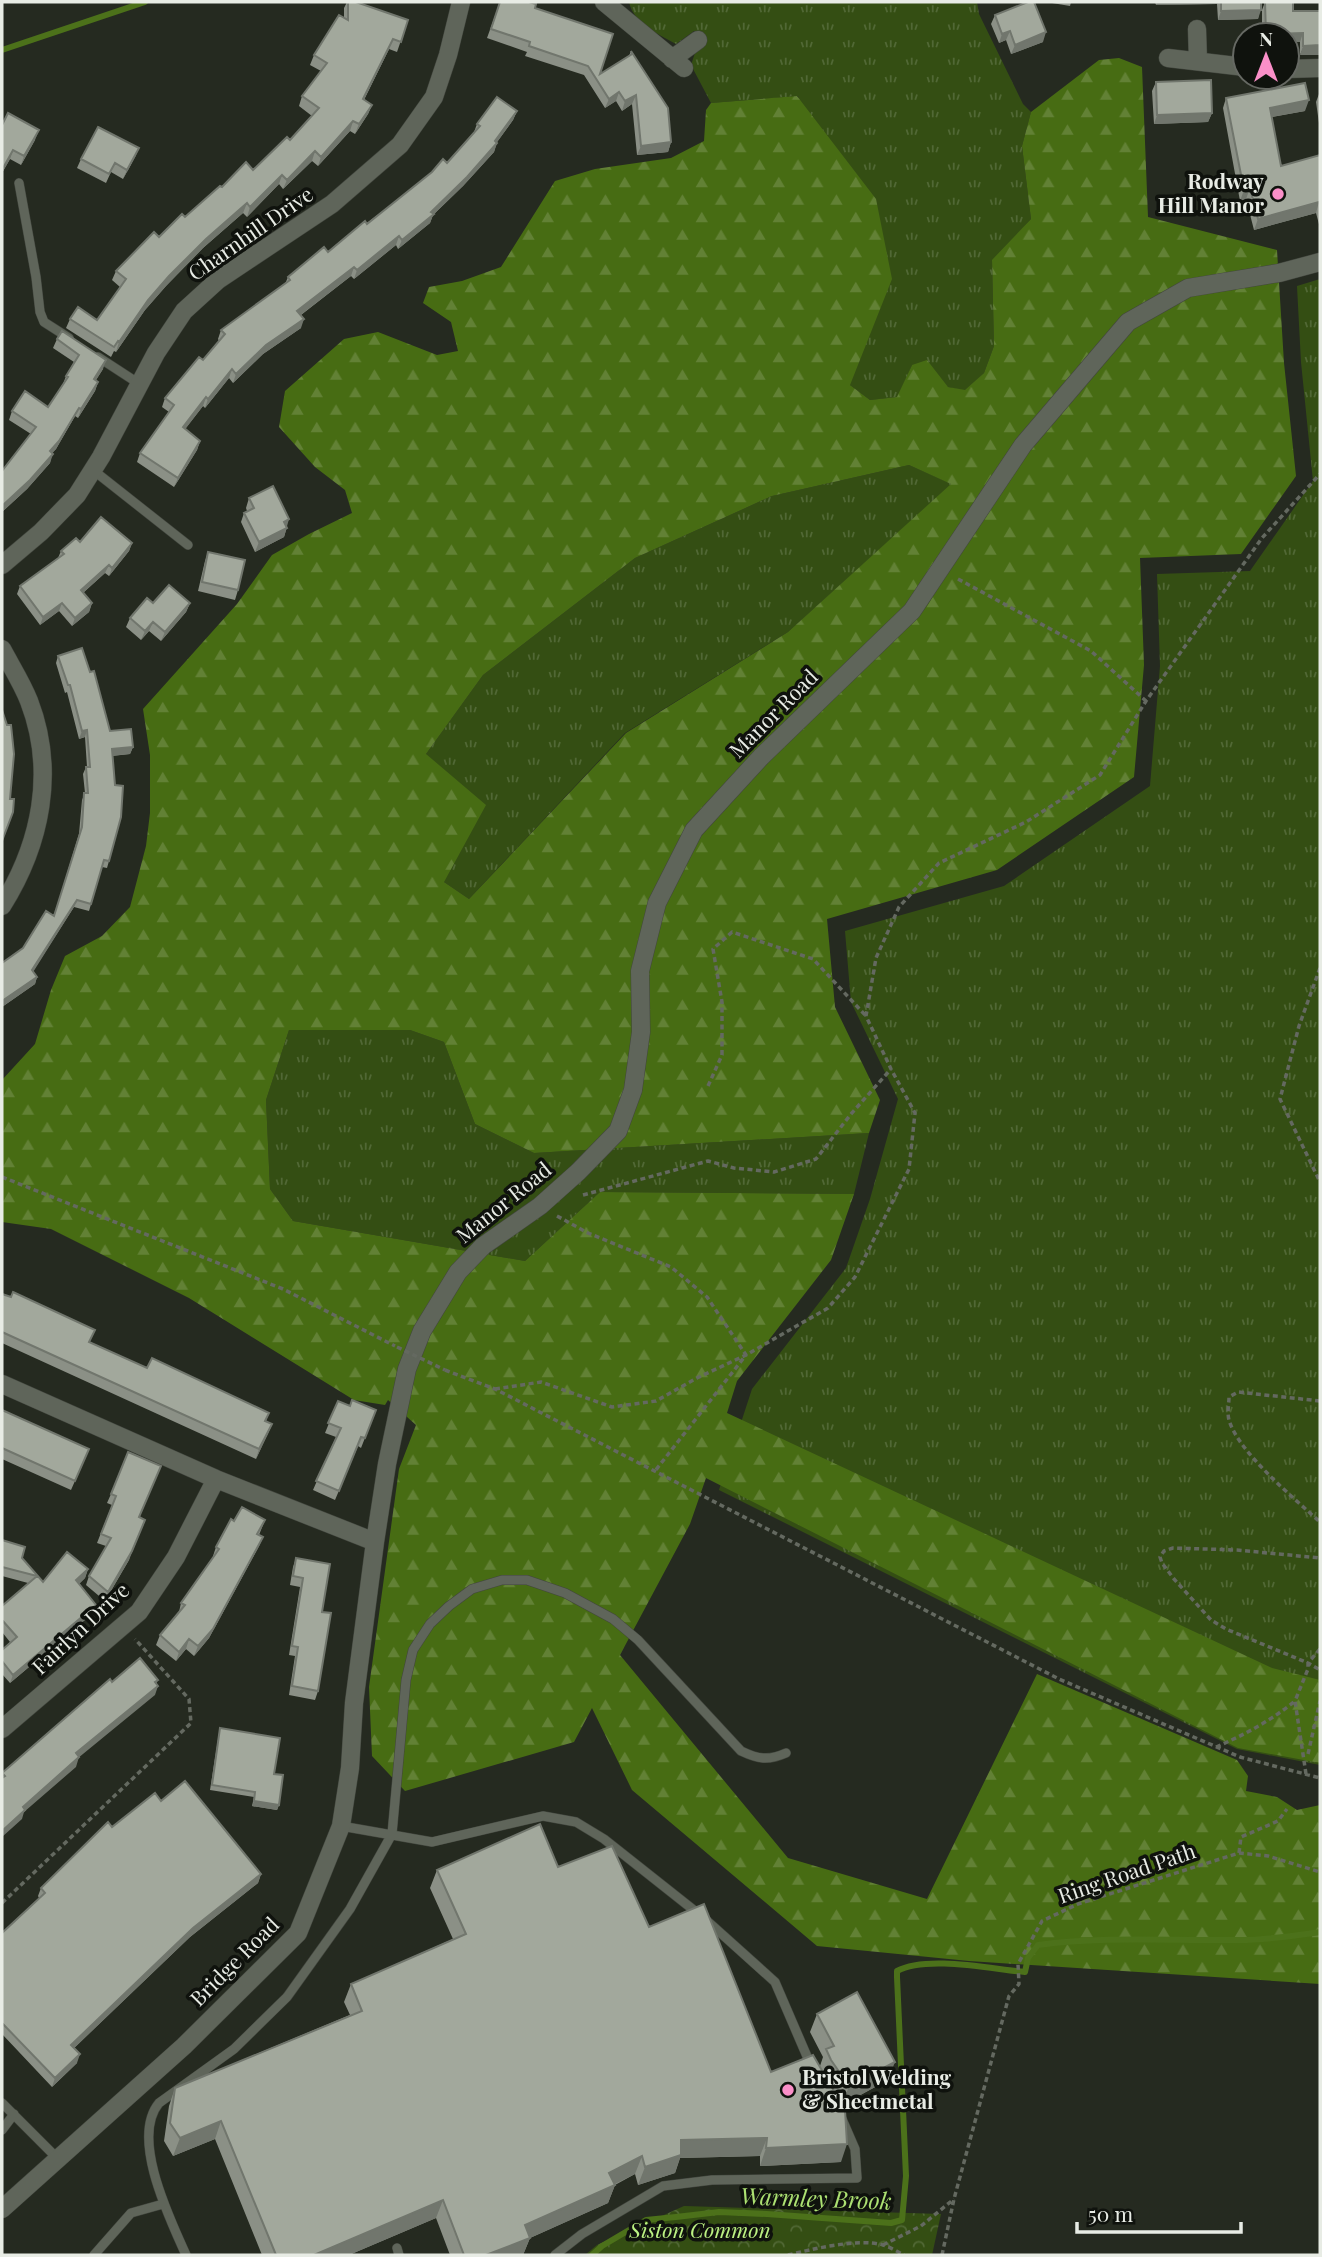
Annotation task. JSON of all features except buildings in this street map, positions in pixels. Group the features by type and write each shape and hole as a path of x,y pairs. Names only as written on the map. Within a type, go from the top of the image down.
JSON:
{"street":[{"name":"Charnhill Drive","path":"2,565 41,533 77,495 141,385 156,353 184,311 218,280 332,204 400,145 434,97 461,2"},
{"path":"604,2 678,64 698,40"},
{"path":"1197,29 1198,61"},
{"path":"1168,58 1231,65"},
{"path":"1301,69 1320,68"},
{"name":"Manor Road","path":"375,1542 387,1464 407,1369 422,1331 458,1272 483,1246 540,1206 618,1131 633,1090 641,1031 640,971 657,904 694,830 761,757 912,611 1023,445 1129,322 1188,288 1279,273 1320,262"},
{"path":"2,649 29,700 42,745 43,799 30,848 15,885 2,906"},
{"path":"2,1384 216,1479 375,1542"},
{"name":"Fairlyn Drive","path":"2,1728 139,1612 176,1557 216,1479"},
{"name":"Bridge Road","path":"2,2209 184,2046 298,1933 341,1826 375,1542"}],"lane":[{"path":"19,183 40,313 44,322 76,343"},
{"path":"87,350 141,385"},
{"path":"93,470 188,544"},
{"path":"186,2255 163,2204 153,2162 148,2127 152,2112 159,2103 234,2049 286,1997 350,1909 392,1834 406,1680 412,1650 430,1624 449,1606 472,1589 502,1580 527,1580 565,1593 613,1619 638,1640 741,1751 757,1759 774,1759 786,1753"},
{"path":"341,1826 432,1843 544,1815 576,1822 595,1833 705,1919 775,1982 818,2081"},
{"path":"2,2103 58,2159"},
{"path":"555,2255 582,2234 663,2186 712,2180 857,2179 855,2149 840,2113"},
{"path":"2,2130 14,2114"},
{"path":"94,2255 131,2213 163,2204"}],"path":[{"path":"866,1016 876,958 899,907 939,863 1026,822 1100,775 1146,701 1262,538 1320,474"},
{"path":"940,569 1091,651 1146,701"},
{"path":"495,1389 541,1382 612,1407 656,1401 747,1355 828,1308 855,1277 909,1169 915,1112 866,1016 813,959 732,932 713,949 722,1002 722,1055 708,1086"},
{"path":"1320,968 1299,1026 1280,1099 1320,1182"},
{"path":"579,1196 708,1161 775,1172 816,1159 891,1069"},
{"path":"2,1177 283,1289 445,1370 495,1389 1059,1679 1240,1757 1320,1778"},
{"path":"540,1206 588,1233 671,1267 707,1297 747,1355"},
{"path":"655,1471 747,1355"},
{"path":"1320,1401 1238,1392 1228,1397 1228,1419 1243,1444 1272,1478 1320,1522"},
{"path":"1320,1558 1237,1550 1173,1548 1164,1551 1160,1557 1174,1579 1211,1620 1247,1639 1320,1670"},
{"path":"2,1903 191,1723 190,1699 124,1626"},
{"path":"1216,1747 1236,1739 1282,1712 1295,1701 1308,1663 1320,1649"},
{"path":"1295,1701 1306,1774"},
{"path":"1308,1754 1320,1701"},
{"path":"1239,1853 1241,1837 1278,1821 1287,1809"},
{"name":"Ring Road Path","path":"943,2255 954,2199 1009,1996 1019,1984 1018,1964 1042,1921 1078,1904 1239,1853 1268,1856 1320,1872"},
{"path":"788,2255 828,2246 883,2245 921,2226 954,2199"},
{"path":"883,2245 904,2255"}],"green space":[{"path":"629,2 977,2 979,14 1023,104 1031,112 1022,146 1031,219 992,262 994,346 984,373 965,391 948,387 912,365 898,397 870,400 850,385 798,96 711,103 691,65 695,53 707,40 694,31 676,44 641,22"},
{"path":"1119,58 1142,67 1148,217 1277,250 1284,363 1296,476 1241,554 1140,558 1144,665 1134,777 997,870 827,919 835,1007 880,1100 869,1133 534,1153 475,1124 444,1042 410,1030 289,1030 266,1100 270,1189 293,1221 525,1261 600,1192 854,1194 831,1260 737,1381 727,1413 1272,1668 1320,1680 1320,1763 1238,1748 706,1478 690,1524 620,1655 788,1858 927,1899 1037,1674 1237,1760 1248,1776 1246,1791 1277,1797 1297,1810 1320,1805 1320,1984 969,1961 817,1946 632,1790 592,1708 574,1742 405,1791 372,1756 369,1687 399,1469 416,1425 388,1400 385,1405 354,1400 189,1298 51,1229 2,1222 2,1080 35,1044 51,990 65,956 102,936 130,907 146,846 150,813 150,755 143,709 237,604 272,555 352,513 345,490 315,467 279,427 285,391 344,339 378,332 437,355 458,351 451,322 423,303 429,287 462,281 501,267 555,181 595,169 671,158 704,141 706,110 711,103 797,96 876,199 892,279 850,385 870,400 897,397 912,365 927,360 948,387 965,390 984,373 994,346 992,260 1031,219 1022,146 1031,112 1099,60","holes":["909,465 951,484 788,632 626,733 469,899 444,882 486,805 426,754 483,675 635,558 772,496"]},
{"path":"1320,279 1320,1765 1237,1749 719,1490 752,1389 846,1268 870,1199 898,1099 851,1002 845,931 1004,886 1150,786 1160,666 1157,574 1250,571 1313,481 1301,362 1297,286"},
{"path":"909,465 952,484 788,632 625,733 469,899 444,882 426,754 483,675 635,558 772,496"},
{"path":"289,1030 410,1030 444,1042 475,1124 534,1153 869,1133 854,1194 600,1192 525,1261 293,1221 270,1189 266,1100"},
{"name":"Siston Common","path":"684,2206 941,2214 932,2255 585,2255 597,2245"}],"waterway":[{"path":"2,50 145,2"},
{"name":"Warmley Brook","path":"592,2255 602,2246 646,2220 719,2212 891,2223 902,2220 906,2176 897,1971 910,1966 942,1963 1025,1972 1028,1958 1038,1945 1063,1942 1249,1940 1320,1932"}],"place":[{"name":"Rodway Hill Manor","path":"1278,194"},
{"name":"Bristol Welding & Sheetmetal","path":"788,2090"}]}
